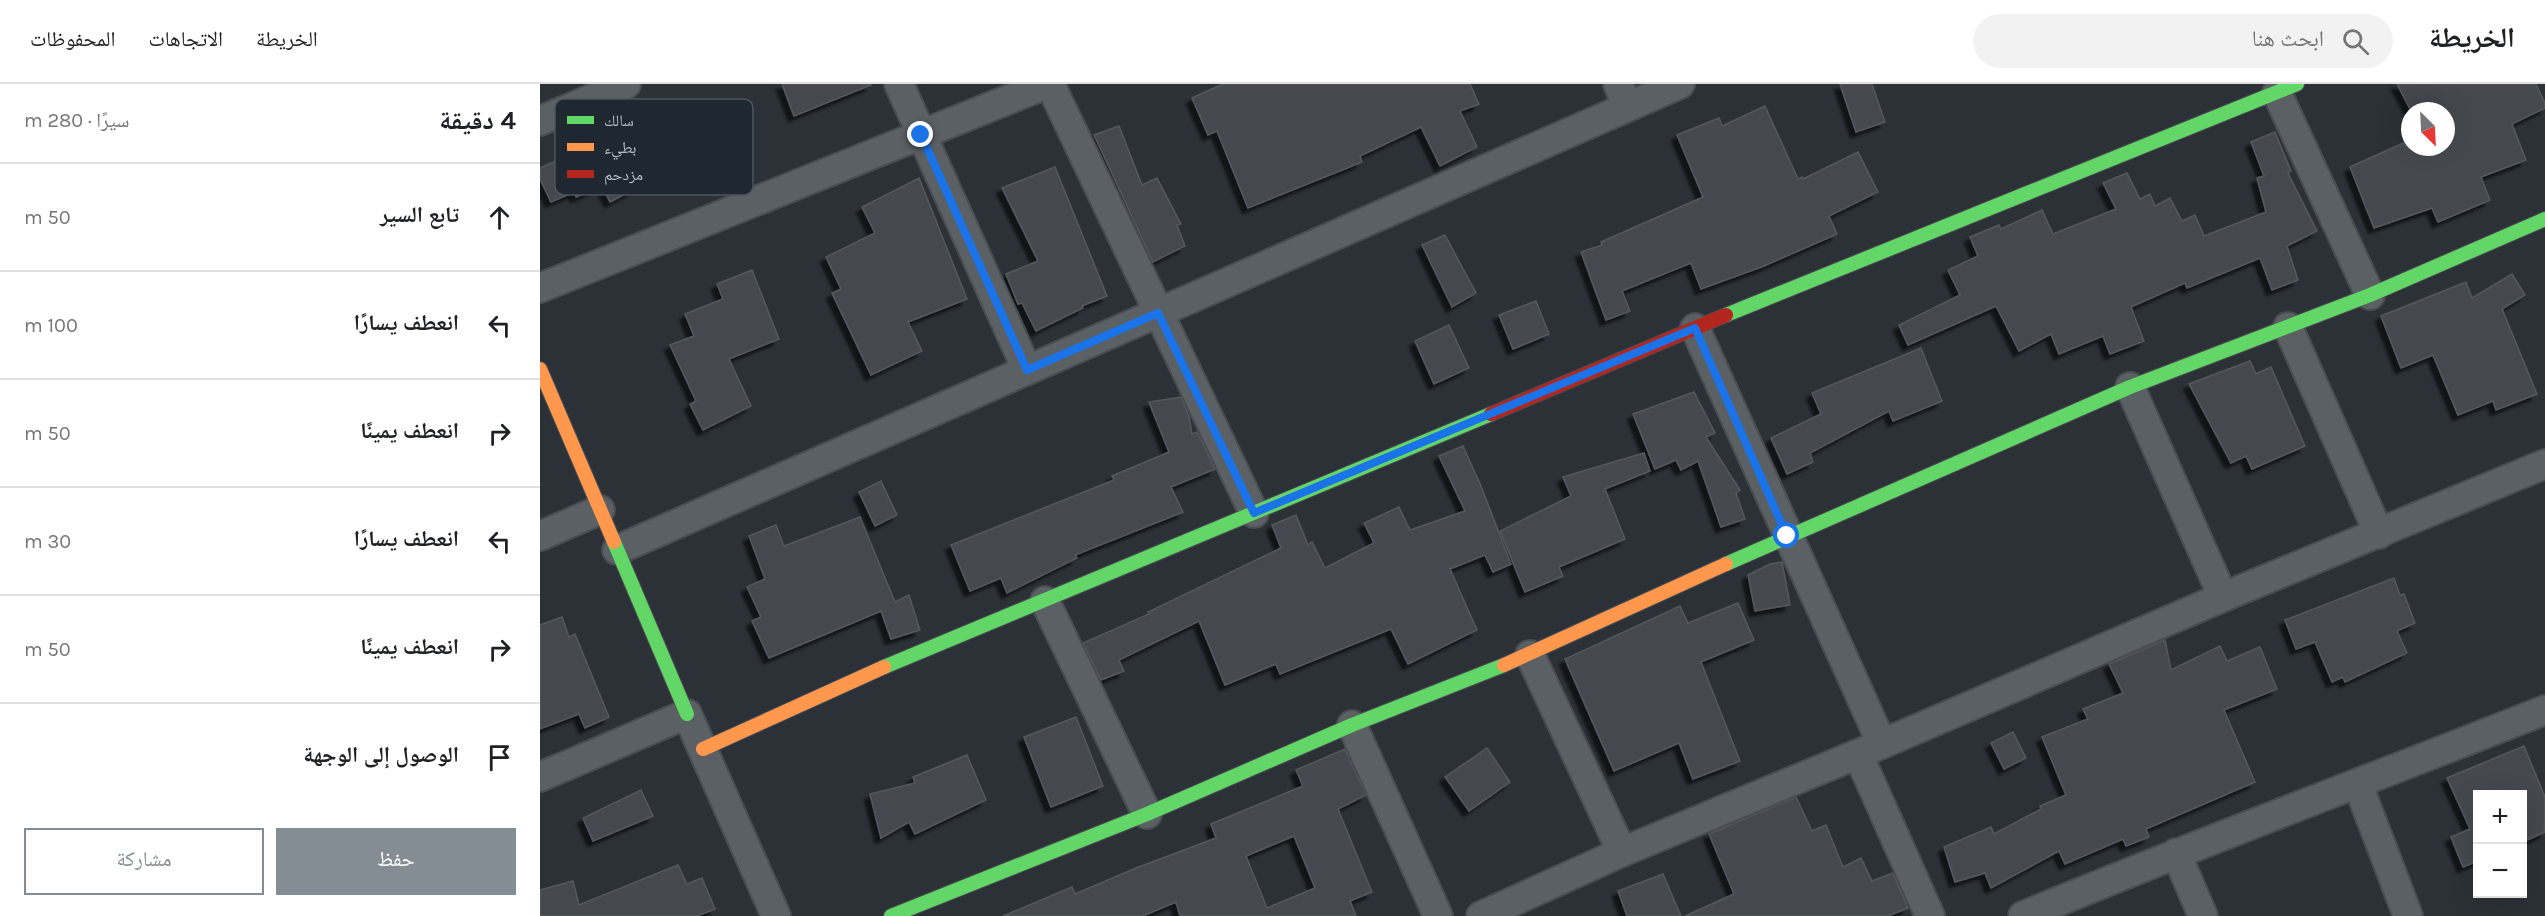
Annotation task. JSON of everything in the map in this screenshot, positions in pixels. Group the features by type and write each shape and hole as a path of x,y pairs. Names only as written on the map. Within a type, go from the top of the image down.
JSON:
{"street":[{"path":"591,99 626,84"},
{"path":"899,84 1027,370"},
{"path":"540,288 1048,84 1254,513"},
{"path":"617,550 1158,313 1623,95 1680,84"},
{"path":"703,749 828,691 1695,328 2287,89 2370,295"},
{"path":"540,121 555,115"},
{"path":"891,916 1146,814 1352,725 1530,655 1787,536 2130,387 2370,295 2545,219"},
{"path":"2288,327 2379,534"},
{"path":"1695,328 1787,536 1870,749 1930,916"},
{"path":"540,369 776,916"},
{"path":"2130,387 2223,597"},
{"path":"1481,916 1622,852 1870,749 2223,597 2545,465"},
{"path":"540,536 600,510"},
{"path":"1045,601 1146,814"},
{"path":"1530,655 1622,852"},
{"path":"2023,916 2176,853 2358,785 2545,710"},
{"path":"540,777 687,714"},
{"path":"1352,725 1438,916"},
{"path":"2358,785 2408,916"},
{"path":"2176,853 2203,916"}],"building":[{"path":"782,84 870,84 871,85 794,116"},
{"path":"1223,84 1470,84 1479,104 1460,111 1477,147 1440,166 1421,127 1360,156 1362,162 1248,208 1217,131 1208,135 1192,98"},
{"path":"1840,84 1872,84 1885,122 1856,132"},
{"path":"2397,84 2536,84 2545,108 2512,124 2526,160 2481,177 2490,200 2438,222 2432,208 2374,228 2350,167 2401,144 2401,156 2455,156 2455,102 2406,102"},
{"path":"1765,106 1798,179 1802,177 1803,179 1858,152 1878,192 1829,216 1837,234 1764,266 1701,289 1691,263 1622,291 1630,311 1606,320 1581,252 1602,245 1601,242 1703,197 1677,135 1719,118 1722,126"},
{"path":"1119,126 1142,185 1157,178 1181,224 1177,225 1185,246 1153,262 1094,135"},
{"path":"2275,132 2291,171 2288,173 2317,231 2287,246 2298,280 2272,290 2260,258 2187,288 2185,283 2131,307 2144,341 2110,354 2103,336 2059,354 2051,334 2019,351 1996,306 1908,345 1899,325 1960,295 1948,270 1978,256 1970,237 1999,225 2001,229 2042,210 2053,234 2116,209 2103,183 2127,173 2140,199 2150,194 2155,206 2170,198 2182,221 2195,215 2204,236 2266,212 2257,178 2264,176 2251,142"},
{"path":"555,161 555,195 567,195 551,202 540,179 540,168"},
{"path":"1055,167 1107,296 1082,306 1083,308 1036,331 1022,303 1018,304 1006,274 1038,261 1002,188"},
{"path":"919,178 967,299 908,322 922,351 871,375 832,293 841,289 826,257 875,233 862,207"},
{"path":"606,195 623,195 610,202"},
{"path":"1445,235 1476,293 1452,307 1422,245"},
{"path":"752,270 779,339 729,359 751,406 703,430 690,404 696,401 670,345 694,336 685,314 723,299 717,284"},
{"path":"2512,274 2525,295 2502,309 2537,394 2496,410 2493,401 2458,415 2433,355 2401,368 2381,316 2466,282 2472,298"},
{"path":"1536,301 1549,334 1513,349 1499,315"},
{"path":"1449,325 1469,368 1434,384 1415,341"},
{"path":"1921,348 1942,401 1893,421 1889,411 1810,453 1813,462 1787,474 1771,438 1821,414 1812,393"},
{"path":"2250,361 2256,374 2271,367 2305,446 2252,469 2246,456 2231,463 2189,384"},
{"path":"1694,392 1715,433 1706,437 1740,490 1736,493 1745,519 1721,527 1698,461 1681,470 1676,460 1655,469 1633,414"},
{"path":"1181,397 1189,416 1192,434 1197,432 1215,469 1171,487 1183,512 1075,555 1077,558 1007,593 1001,578 970,591 951,545 1114,480 1112,476 1169,452 1149,402"},
{"path":"1463,446 1511,564 1493,572 1485,555 1450,569 1477,630 1408,664 1391,629 1280,674 1276,664 1225,685 1199,621 1119,660 1124,671 1101,680 1083,643 1149,614 1148,612 1281,548 1272,525 1296,515 1308,545 1312,542 1325,568 1374,543 1364,523 1399,507 1410,530 1465,511 1439,456"},
{"path":"1644,453 1650,471 1605,489 1625,539 1559,567 1563,576 1525,592 1500,531 1571,496 1563,477"},
{"path":"881,481 897,515 875,526 859,492"},
{"path":"860,517 895,602 909,595 920,630 891,639 881,611 769,658 752,621 761,617 747,587 765,579 749,536 776,525 784,546"},
{"path":"1782,562 1790,605 1755,611 1748,575 1770,564"},
{"path":"2394,578 2400,595 2404,594 2415,623 2397,631 2407,653 2345,682 2343,677 2332,682 2315,642 2296,649 2285,620"},
{"path":"1738,603 1754,640 1701,662 1740,761 1693,779 1679,743 1614,771 1565,659 1680,606 1688,623"},
{"path":"562,617 569,637 575,634 609,717 585,728 579,714 540,729 540,625"},
{"path":"2165,640 2171,670 2220,646 2227,661 2260,647 2277,689 2224,710 2255,782 2146,829 2149,837 2126,846 2123,839 2065,864 2059,851 1991,888 1985,873 1955,882 1944,847 1991,827 1994,834 2041,809 2040,806 2066,795 2042,737 2088,719 2083,709 2123,693 2109,664"},
{"path":"1076,717 1103,786 1051,807 1024,737"},
{"path":"2013,732 2026,758 2004,769 1991,743"},
{"path":"2524,746 2545,797 2545,832 2527,840 2527,790 2473,790 2473,863 2463,867 2451,837 2470,829 2447,778"},
{"path":"1487,748 1510,782 1469,811 1445,777"},
{"path":"1345,749 1366,795 1338,809 1372,892 1350,901 1356,916 1180,916 1176,902 1143,916 1003,916 1072,887 1075,894 1216,838 1211,824 1303,786 1296,770","holes":["1294,836 1315,888 1267,908 1246,856"]},
{"path":"967,755 986,800 915,834 909,822 881,838 870,794 915,783 913,777"},
{"path":"641,790 653,816 593,841 583,818"},
{"path":"1796,797 1812,831 1826,825 1843,867 1861,858 1872,881 1893,873 1908,908 1888,916 1685,916 1734,894 1709,834"},
{"path":"678,865 687,884 702,878 715,909 697,916 540,916 540,890 573,881 579,905"},
{"path":"1663,874 1681,916 1627,916 1618,891"}],"traffic: fast":[{"path":"1726,315 2297,84"},
{"path":"1726,564 2130,387 2370,295 2545,219"},
{"path":"884,667 1491,414"},
{"path":"614,542 687,714"},
{"path":"891,916 1147,814 1352,725 1504,665"}],"traffic: slow":[{"path":"540,369 614,542"},
{"path":"1504,665 1726,564"},
{"path":"703,749 884,667"}],"traffic: jam":[{"path":"1491,414 1726,315"}],"route":[{"path":"921,135 1027,370 1158,313 1254,513 1695,328 1787,536"}]}
